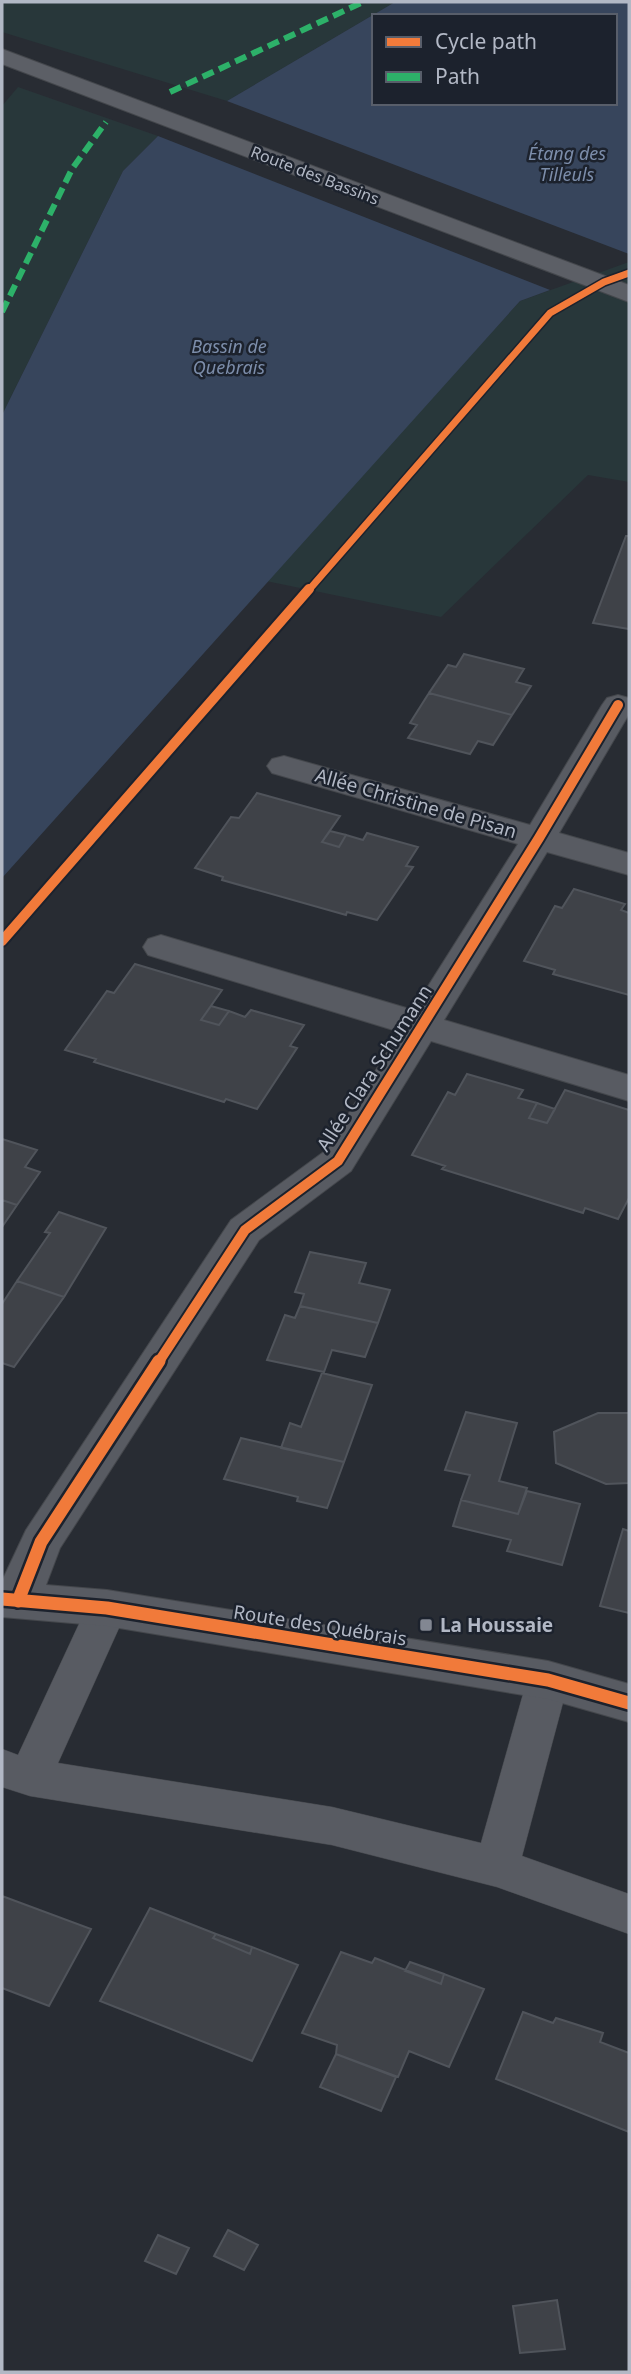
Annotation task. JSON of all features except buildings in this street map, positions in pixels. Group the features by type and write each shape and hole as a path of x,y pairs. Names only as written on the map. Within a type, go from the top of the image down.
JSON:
{"main road":[{"name":"Route des Bassins","path":"2,55 629,294"}],"street":[{"name":"Allée Clara Schumann","path":"10,1600 41,1542 245,1230 338,1161 539,838 618,705"},
{"name":"Allée Christine de Pisan","path":"284,766 629,864"},
{"name":"Allée Clara Schumann","path":"161,947 629,1088"},
{"name":"Route des Québrais","path":"10,1600 107,1608 548,1680 629,1703"}],"lane":[{"path":"107,1608 16,1773 332,1826 497,1867 628,1914"},
{"path":"497,1867 548,1680"}],"shaded area":[{"path":"395,2 227,101 2,32 2,4"},
{"path":"18,87 158,136 123,171 2,415 2,106"},
{"path":"629,262 629,482 588,475 441,617 266,581 520,301"}],"water":[{"name":"Étang des Tilleuls","path":"395,2 629,2 629,254 227,101 372,16 372,105 617,105 617,14 375,14"},
{"name":"Bassin de Quebrais","path":"158,136 550,290 520,301 2,878 2,415 123,171"}],"marked path":[{"path":"170,92 363,2"},
{"path":"2,312 72,169 106,122"}],"cycle path":[{"path":"2,941 550,313 604,282 629,273"},
{"path":"18,1601 41,1542 245,1230 338,1161 539,838 618,705"},
{"path":"2,1599 107,1608 548,1680 629,1703"}],"place":[{"name":"La Houssaie","path":"426,1625"}]}
